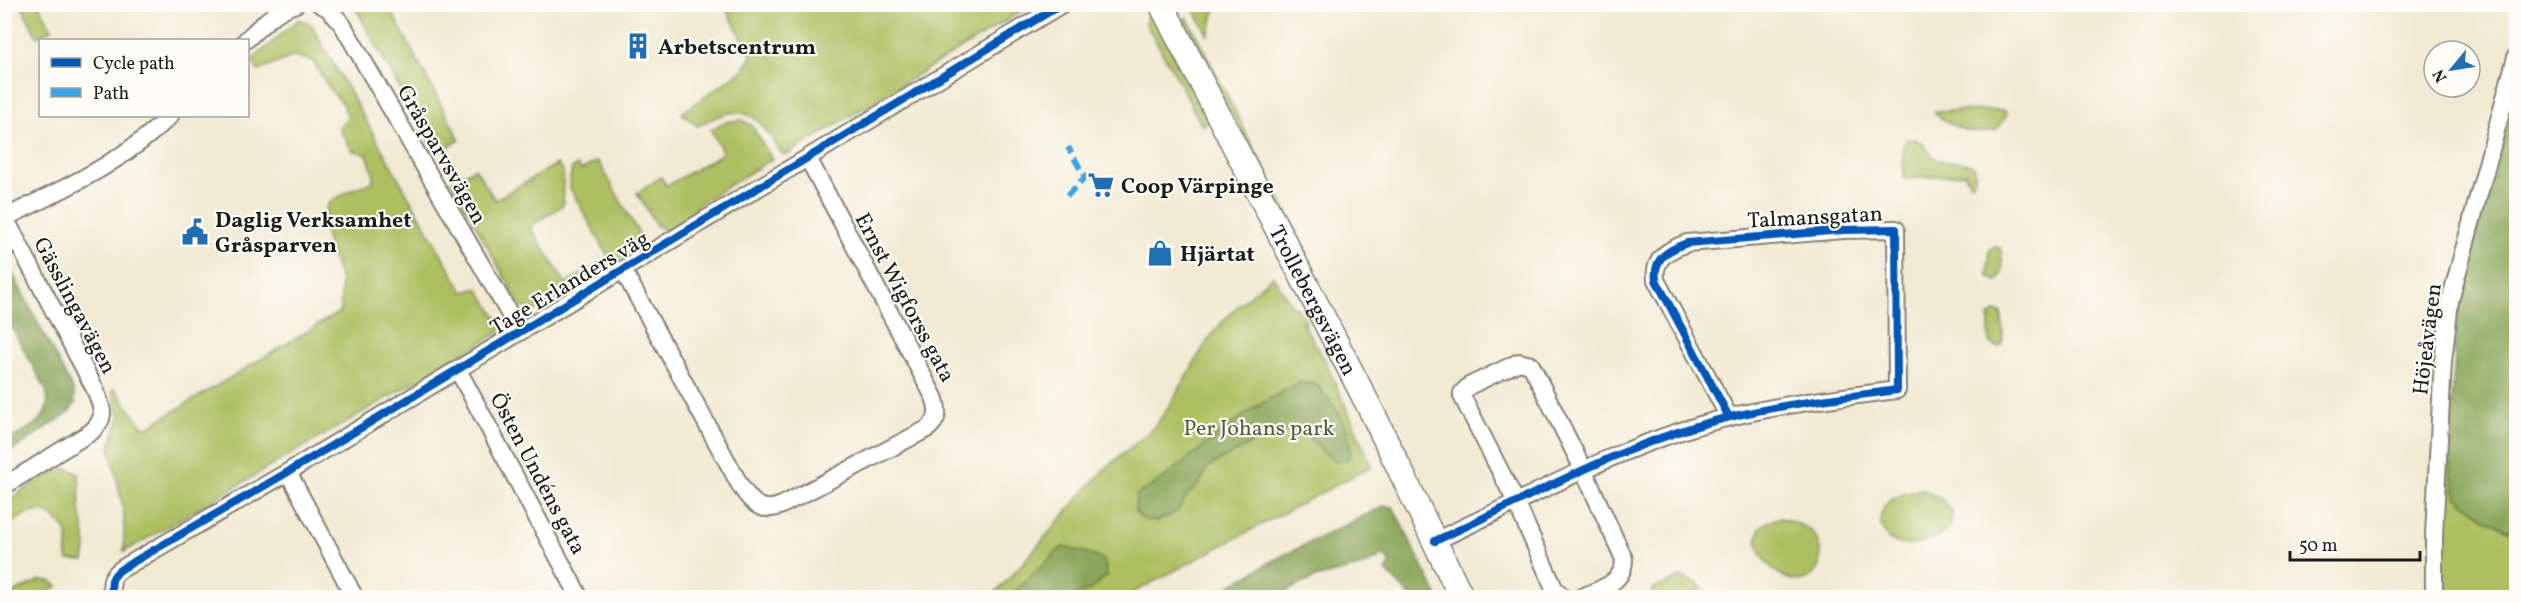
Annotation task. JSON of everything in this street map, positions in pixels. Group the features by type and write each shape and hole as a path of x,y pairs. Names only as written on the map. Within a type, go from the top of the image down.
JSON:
{"street":[{"path":"247,39 266,20 296,4"},
{"name":"Gråsparvsvägen","path":"320,4 328,8 342,24 520,332"},
{"name":"Tage Erlanders väg","path":"113,597 111,583 114,574 191,526 288,472 458,370 1062,4"},
{"name":"Trollebergsvägen","path":"1161,4 1373,414 1462,597"},
{"name":"Höjeåvägen","path":"2434,597 2433,535 2443,361 2450,301 2517,57"},
{"name":"Gässlingavägen","path":"4,486 91,432 100,424 103,410 95,389 5,218 107,166 129,152 169,117"},
{"name":"Ernst Wigforss gata","path":"623,270 741,487 757,506 767,509 782,506 927,429 933,425 937,417 938,407 934,397 808,158"},
{"name":"Talmansgatan","path":"1435,542 1583,469 1729,417 1897,390 1896,229 1844,230 1687,243 1672,248 1658,259 1656,280 1729,417"},
{"path":"1563,597 1554,588 1516,502 1462,393 1469,386 1515,363 1524,362 1531,365 1583,469 1624,559 1624,569 1619,578 1580,597"},
{"name":"Östen Undéns gata","path":"458,370 580,597"},
{"path":"288,472 355,597"}],"green space":[{"path":"28,4 39,5 52,29 37,37 22,7"},
{"path":"354,5 388,5 460,140 439,152 434,151"},
{"path":"724,5 1032,5 788,154 782,154 765,129 757,120 748,115 727,114 698,126 682,113 744,69 752,57"},
{"path":"1191,5 1220,5 1216,7 1208,35"},
{"path":"1150,14 1159,26 1208,123 1202,126 1146,24 1146,17"},
{"path":"1187,17 1307,252 1303,254 1183,19"},
{"path":"299,19 311,24 463,292 478,288 500,323 500,332 124,552 124,513 110,446 120,418 112,391 115,389 142,426 148,427 341,311 341,280 322,223 329,202 355,188 373,182 373,172 367,154 352,150 339,128 348,117 342,103 329,88 313,61 294,56 258,71 252,60"},
{"path":"2516,100 2516,534 2488,520 2457,497 2449,463 2456,327 2472,243"},
{"path":"2004,110 2007,115 1996,130 1987,132 1964,130 1936,115 1935,111"},
{"path":"742,120 752,126 772,159 696,206 695,212 666,231 656,225 637,193 661,177 667,186 723,153 711,130 724,122"},
{"path":"1916,139 1936,159 1964,162 1974,167 1976,173 1973,183 1970,184 1965,174 1904,179 1903,146 1906,140"},
{"path":"598,161 641,237 641,246 540,309 532,310 520,306 452,182 475,168 495,200 557,164 563,171 563,205 530,227 566,284 609,258 569,186 572,168 578,165 581,170"},
{"path":"1994,246 2000,248 2002,261 2002,274 1997,281 1988,276 1989,251"},
{"path":"4,257 74,392 75,404 66,415 5,455 5,442 37,422 43,416 48,400 46,390 5,315"},
{"name":"Per Johans park","path":"1273,276 1292,306 1296,307 1307,322 1302,322 1325,360 1372,466 1125,597 990,598 1097,477 1158,422 1204,347 1225,319"},
{"path":"1995,312 2001,313 2003,325 2002,344 1998,347 1989,342 1989,316"},
{"path":"1299,383 1315,383 1336,408 1349,438 1349,459 1337,462 1304,433 1284,431 1265,436 1208,467 1199,485 1188,494 1177,512 1158,521 1142,519 1135,511 1136,495 1163,478 1224,430 1267,400"},
{"path":"2449,462 2457,497 2488,520 2516,534 2516,597 2438,598 2444,480"},
{"path":"67,468 79,474 80,508 85,541 84,561 68,560 66,552 68,540 65,530 59,522 42,510 24,515 5,528 5,502 49,474"},
{"path":"1922,489 1943,500 1952,511 1950,525 1939,536 1923,543 1906,545 1891,540 1881,525 1883,509 1893,499"},
{"path":"1384,506 1393,507 1438,597 1411,597 1386,571 1391,563 1384,556 1362,566 1315,578 1274,597 1220,597 1227,587 1278,558"},
{"path":"1781,518 1804,526 1816,537 1820,551 1819,566 1810,577 1791,580 1770,566 1762,555 1758,543 1759,532 1766,523"},
{"path":"1062,547 1085,552 1104,560 1107,576 1091,589 1073,597 1009,597"},
{"path":"1681,577 1698,584 1710,597 1649,597 1654,588"},
{"path":"40,580 50,581 58,586 40,597 5,597"}],"marked path":[{"path":"1067,196 1085,177 1068,147"}],"cycle path":[{"path":"113,598 112,580 123,568 288,472 1062,4"},
{"path":"1435,541 1579,472 1691,428 1771,408 1897,390 1896,229 1843,230 1687,243 1668,252 1659,260 1656,280 1729,417"}],"place":[{"name":"Arbetscentrum","path":"638,46"},
{"name":"Coop Värpinge","path":"1101,185"},
{"name":"Daglig Verksamhet Gråsparven","path":"195,232"},
{"name":"Hjärtat","path":"1160,253"}]}
